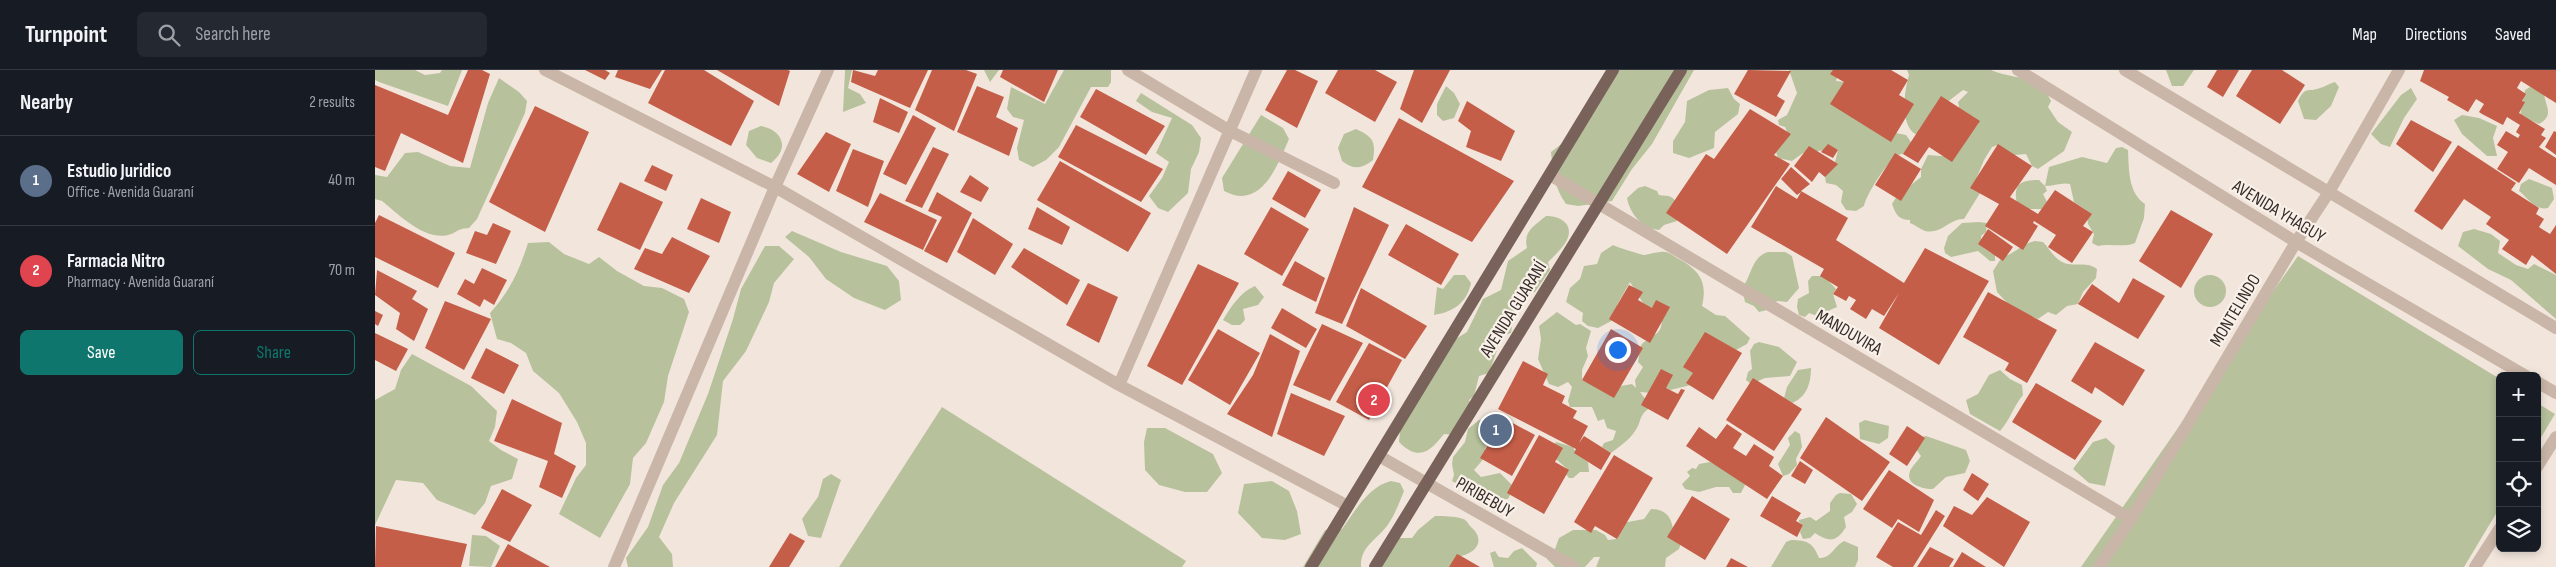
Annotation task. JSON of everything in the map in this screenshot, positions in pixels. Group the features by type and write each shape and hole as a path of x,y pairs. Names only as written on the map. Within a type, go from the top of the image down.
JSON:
{"main road":[{"path":"1311,567 1613,70"},
{"name":"AVENIDA GUARANÍ","path":"1375,567 1681,70"}],"street":[{"path":"545,70 775,187 1119,385 1349,506"},
{"path":"614,567 775,187 828,70"},
{"path":"1128,70 1230,131 1334,183"},
{"path":"1119,385 1256,70"},
{"name":"AVENIDA YHAGUY","path":"2019,70 2297,242 2519,372"},
{"path":"2125,70 2556,328"},
{"name":"MONTELINDO","path":"2099,567 2131,519 2329,192 2399,70"},
{"name":"MANDUVIRA","path":"1549,175 2131,519"},
{"path":"2541,384 2556,393"},
{"path":"2541,462 2556,437"},
{"name":"PIRIBEBUY","path":"1379,456 1574,567"},
{"path":"2475,567 2496,534"}],"green space":[{"path":"375,70 415,70 425,75 440,73 442,70 462,70 448,106 379,82 375,80"},
{"path":"845,70 852,70 848,88 860,94 866,103 843,112"},
{"path":"984,70 999,70 990,82"},
{"path":"1064,70 1111,70 1111,82 1108,87 1091,87 1059,147 1046,160 1033,167 1019,160 1017,148 1024,120 1013,117 1007,109 1011,87 1045,104"},
{"path":"1619,70 1694,70 1652,144 1632,169 1612,201 1578,206 1566,204 1553,173 1551,152 1568,139"},
{"path":"1789,70 1839,70 1836,81 1844,82 1896,133 1906,135 1911,142 1910,153 1898,155 1894,158 1883,170 1873,186 1864,206 1856,211 1846,210 1841,202 1843,191 1836,185 1826,183 1825,177 1835,162 1838,150 1828,145 1825,150 1803,153 1792,161 1778,158 1776,152 1789,136 1785,127 1779,125 1778,120 1787,115 1797,93"},
{"path":"1907,70 1991,70 2032,81 2039,85 2051,101 2048,107 2058,122 2072,132 2064,151 2038,169 2032,166 2026,154 2014,155 1998,145 1992,147 1977,177 1980,193 1964,219 1954,221 1936,231 1923,230 1910,223 1910,220 1898,216 1892,204 1897,196 1921,177 1921,169 1928,155 1953,157 1978,124 1974,117 1960,112 1958,102 1968,92 1963,90 1946,103 1919,136 1913,132 1908,126 1905,109 1909,75"},
{"path":"2166,70 2194,70 2183,86 2172,86"},
{"path":"499,78 519,92 527,101 525,113 477,219 469,228 461,229 448,235 430,234 412,225 382,201 375,199 375,175 387,177 405,153 418,152 450,166 470,168 488,103"},
{"path":"2335,82 2339,87 2331,106 2316,120 2304,119 2298,101 2303,93 2307,90 2316,89"},
{"path":"1446,86 1454,93 1460,104 1454,118 1443,121 1437,115 1437,104"},
{"path":"2530,87 2544,93 2548,114 2544,121 2539,124 2520,116 2525,90"},
{"path":"1728,88 1734,99 1740,104 1738,114 1715,132 1714,148 1689,158 1673,153 1673,141 1685,122 1687,101 1709,90"},
{"path":"2411,88 2417,99 2404,118 2390,147 2381,144 2371,134 2401,95"},
{"path":"1141,93 1192,125 1201,138 1199,152 1191,169 1188,193 1168,212 1158,208 1149,196 1162,178 1169,162 1156,153 1172,118 1152,112 1136,101"},
{"path":"1261,115 1283,128 1289,139 1277,166 1265,184 1249,195 1240,196 1224,191 1222,178"},
{"path":"2462,115 2479,118 2497,126 2493,138 2497,156 2487,156 2462,134 2454,120"},
{"path":"761,126 775,132 781,141 781,152 771,163 757,158 746,145 749,131"},
{"path":"1356,129 1370,137 1374,148 1373,160 1361,167 1350,166 1342,161 1338,148 1344,134"},
{"path":"2122,147 2128,150 2132,187 2135,194 2145,204 2144,218 2135,243 2098,246 2092,243 2094,234 2088,224 2086,210 2074,202 2070,184 2045,186 2049,167 2082,157 2107,163 2116,148"},
{"path":"2529,179 2552,188 2554,199 2548,208 2535,206 2519,191 2521,184"},
{"path":"2039,180 2047,191 2043,194 2047,202 2042,209 2024,209 2017,204 2016,192 2022,183"},
{"path":"1645,186 1657,191 1659,195 1668,196 1675,201 1678,208 1677,221 1664,225 1659,230 1642,223 1634,215 1627,198 1638,188"},
{"path":"1546,216 1561,219 1565,222 1569,230 1567,240 1548,262 1550,270 1535,292 1525,295 1515,307 1511,333 1502,336 1489,373 1479,376 1474,396 1469,400 1471,405 1455,435 1444,434 1433,446 1423,452 1418,453 1406,448 1399,442 1402,407 1454,340 1467,332 1483,299 1501,290 1508,261 1527,248 1528,233"},
{"path":"1962,223 1987,223 1986,232 1981,236 1982,244 1984,248 1995,255 1995,261 1990,261 1978,251 1951,257 1945,253 1944,248 1948,236"},
{"path":"2474,229 2491,234 2500,241 2498,253 2516,265 2528,269 2534,264 2556,275 2556,319 2511,280 2488,269 2458,246 2463,232"},
{"path":"792,231 841,252 887,266 899,281 901,300 885,310 854,298 826,279 809,257 785,237"},
{"path":"2035,241 2043,242 2063,263 2088,265 2097,269 2096,278 2083,292 2078,304 2067,306 2056,315 2048,312 2038,319 2010,306 1997,292 1993,271 2002,257"},
{"path":"549,242 564,254 589,264 599,257 617,271 644,286 662,288 684,299 689,312 668,376 664,402 646,443 633,458 630,484 600,538 559,514 576,478 586,465 586,443 577,422 559,393 533,371 526,353 511,343 497,339 490,313 503,297 513,280 528,243"},
{"path":"1613,245 1645,255 1667,252 1686,263 1697,272 1703,283 1704,298 1702,306 1716,315 1725,316 1750,338 1747,344 1736,350 1725,348 1691,354 1688,360 1699,373 1695,384 1670,390 1666,388 1666,381 1652,393 1640,392 1649,404 1648,409 1633,434 1611,453 1602,447 1604,443 1613,440 1616,431 1607,428 1604,419 1598,421 1592,407 1570,407 1568,401 1572,387 1568,382 1558,387 1549,384 1538,359 1541,339 1539,326 1557,312 1576,325 1580,324 1591,331 1586,348 1588,356 1582,370 1582,380 1611,393 1621,386 1632,384 1636,388 1635,380 1643,367 1638,362 1640,347 1660,330 1662,315 1643,303 1630,282 1617,305 1617,318 1598,328 1588,326 1582,321 1583,313 1566,302 1570,288 1580,279 1584,266 1597,264 1601,253"},
{"path":"765,246 779,246 794,259 774,283 769,302 746,351 723,381 717,435 674,503 659,537 672,554 673,567 628,567 626,558 648,527 663,485 679,463 708,394 741,289"},
{"path":"1785,252 1792,256 1799,288 1787,302 1777,301 1771,309 1759,312 1754,306 1745,302 1742,288 1755,262 1762,254"},
{"path":"2298,256 2496,377 2496,514 2464,567 2081,567"},
{"path":"1454,275 1465,275 1471,283 1466,296 1453,309 1434,315 1437,287 1443,289"},
{"path":"2210,275 2221,280 2226,291 2221,302 2210,307 2199,302 2194,291 2199,280"},
{"path":"1812,276 1824,276 1836,289 1833,294 1837,307 1830,310 1823,318 1809,313 1805,317 1799,315 1798,299 1809,293 1808,281"},
{"path":"1255,286 1264,297 1258,305 1243,309 1245,320 1240,325 1232,325 1223,320 1240,296"},
{"path":"1759,342 1779,347 1797,362 1790,376 1765,378 1751,384 1746,380 1748,372 1752,369 1750,351 1754,344"},
{"path":"412,354 471,386 497,411 495,427 489,441 518,459 512,479 491,486 485,503 475,515 437,500 423,483 396,480 375,525 375,400 395,389 401,370"},
{"path":"1811,368 1809,384 1805,393 1792,403 1784,398 1787,387 1798,370"},
{"path":"2000,370 2010,379 2022,385 2023,395 2000,431 1970,414 1966,400 1978,394 1989,375"},
{"path":"2541,405 2555,414 2541,437"},
{"path":"942,407 1186,561 1182,567 839,567"},
{"path":"1479,420 1491,423 1491,440 1485,449 1486,456 1474,470 1481,477 1500,473 1514,487 1508,499 1501,499 1489,508 1483,505 1480,496 1470,497 1463,492 1461,486 1452,481 1454,475 1453,457 1465,442 1468,429"},
{"path":"1865,420 1889,426 1888,438 1879,444 1860,439 1859,423"},
{"path":"1147,428 1165,428 1213,454 1222,473 1207,492 1185,492 1159,485 1145,470 1144,442"},
{"path":"1795,431 1800,434 1802,447 1796,459 1797,465 1789,474 1783,476 1778,464 1790,445 1788,438"},
{"path":"1926,436 1966,450 1970,461 1965,473 1946,477 1933,489 1915,485 1909,474 1921,456 1915,448 1919,438"},
{"path":"2106,438 2115,446 2105,486 2089,483 2073,469 2093,442"},
{"path":"1556,442 1573,447 1576,453 1588,462 1589,472 1580,472 1573,478 1569,478 1565,473 1566,468 1556,459 1553,446"},
{"path":"1710,462 1741,478 1745,485 1741,493 1733,493 1729,487 1716,487 1699,492 1685,489 1682,484 1690,476 1687,472 1692,468 1696,469 1699,464"},
{"path":"831,474 841,480 821,538 808,536 802,519 818,497 823,479"},
{"path":"1272,481 1289,491 1297,511 1301,534 1285,540 1262,538 1238,513 1244,484"},
{"path":"1391,481 1400,483 1404,491 1389,523 1363,553 1361,567 1303,567 1325,530 1342,529 1357,507 1369,494 1376,488"},
{"path":"1840,493 1851,494 1857,504 1852,512 1844,517 1846,527 1839,536 1828,539 1815,533 1810,538 1803,539 1800,532 1803,525 1799,520 1810,517 1816,521 1830,511 1830,503"},
{"path":"1651,509 1662,511 1669,517 1673,526 1674,537 1681,543 1679,549 1666,558 1665,567 1596,567 1600,557 1594,557 1585,567 1555,567 1547,559 1547,553 1555,549 1559,538 1573,530 1596,530 1605,535 1608,540 1617,539 1622,523 1644,519"},
{"path":"1435,516 1460,518 1466,521 1478,536 1478,544 1472,551 1461,556 1455,567 1370,567 1389,538 1412,538 1418,530"},
{"path":"472,535 486,536 500,546 491,567 469,566"},
{"path":"1791,540 1809,543 1819,558 1830,554 1844,541 1858,547 1858,560 1855,567 1771,567 1786,542"},
{"path":"1522,548 1537,563 1536,567 1494,567 1490,553 1495,551 1499,557 1508,558 1514,551"}],"building":[{"path":"468,70 482,70 490,74 463,163 401,133 385,171 375,167 375,85 448,115"},
{"path":"585,70 605,70 610,73 605,80"},
{"path":"618,70 662,70 650,89 615,77"},
{"path":"665,70 704,70 754,101 731,146 648,103"},
{"path":"717,70 788,70 790,71 779,106"},
{"path":"853,70 875,76 878,70 928,70 910,108 851,82"},
{"path":"932,70 966,70 977,74 954,131 915,110"},
{"path":"1003,70 1058,70 1044,102 1000,77"},
{"path":"1287,70 1295,70 1318,81 1297,128 1265,110"},
{"path":"1338,70 1375,70 1397,82 1375,122 1325,93"},
{"path":"1414,70 1450,70 1422,123 1400,109"},
{"path":"1748,70 1791,71 1777,96 1785,101 1776,117 1734,94"},
{"path":"1833,70 1891,70 1908,80 1899,95 1914,104 1891,142 1830,104 1844,82 1830,74"},
{"path":"2217,70 2239,70 2223,97 2207,87"},
{"path":"2252,70 2282,70 2305,85 2280,124 2236,96"},
{"path":"2424,70 2556,70 2556,103 2521,81 2517,88 2526,94 2522,101 2525,102 2519,113 2545,129 2541,135 2546,138 2539,147 2556,158 2556,185 2529,168 2519,183 2497,169 2508,152 2497,145 2506,131 2518,138 2520,135 2516,132 2520,125 2507,117 2503,125 2482,114 2479,112 2484,104 2476,99 2468,112 2447,100 2449,97 2420,81"},
{"path":"977,86 1004,97 996,117 1018,128 1009,156 957,132"},
{"path":"1096,89 1165,126 1146,155 1080,117"},
{"path":"1941,96 1980,121 1952,162 1929,147 1918,163 1903,154"},
{"path":"880,98 908,112 899,133 873,122"},
{"path":"1467,101 1515,131 1501,161 1466,147 1471,131 1458,121"},
{"path":"535,106 589,132 545,232 489,202"},
{"path":"1750,109 1791,134 1774,155 1790,164 1727,254 1666,213 1706,154 1714,159"},
{"path":"913,115 936,128 906,185 883,174"},
{"path":"1399,118 1514,181 1472,242 1362,187"},
{"path":"2411,120 2452,142 2433,172 2396,144"},
{"path":"1076,125 1163,169 1141,202 1058,157"},
{"path":"2554,131 2556,132 2556,155 2545,147"},
{"path":"826,132 851,144 829,192 797,174"},
{"path":"1828,144 1838,150 1833,158 1821,152"},
{"path":"1998,144 2032,166 2010,197 2038,214 2055,190 2092,214 2083,226 2093,232 2072,263 2048,247 2056,235 2034,221 2033,223 2038,226 2023,250 1985,226 1999,204 1970,188"},
{"path":"2458,145 2516,183 2511,190 2539,208 2536,214 2544,219 2539,227 2550,234 2556,225 2556,274 2532,255 2526,265 2502,249 2509,240 2486,224 2491,217 2464,199 2442,230 2414,211"},
{"path":"1809,146 1838,164 1825,177 1819,172 1812,182 1794,166"},
{"path":"933,147 949,154 922,208 905,201"},
{"path":"853,149 884,161 868,207 836,191"},
{"path":"1895,153 1921,169 1901,201 1875,185"},
{"path":"1060,161 1151,213 1128,252 1037,200"},
{"path":"652,165 673,175 666,191 644,181"},
{"path":"1791,167 1810,184 1801,191 1848,218 1836,240 1904,283 1925,248 1989,281 1939,365 1879,328 1899,293 1884,316 1872,309 1866,319 1850,309 1856,300 1849,296 1846,301 1833,294 1838,287 1820,276 1824,269 1751,227 1776,186 1797,199 1801,192 1797,195 1781,179"},
{"path":"1288,171 1321,190 1305,218 1272,199"},
{"path":"970,175 989,188 981,202 960,192"},
{"path":"620,182 663,202 640,250 597,230"},
{"path":"937,192 972,213 947,263 924,251 942,217 928,211"},
{"path":"880,193 937,220 923,250 864,222"},
{"path":"701,198 731,212 719,243 687,229"},
{"path":"1037,207 1070,227 1062,245 1028,229"},
{"path":"1271,207 1309,229 1282,276 1244,254"},
{"path":"1354,207 1389,225 1342,324 1315,313"},
{"path":"2171,210 2213,234 2181,288 2139,261"},
{"path":"379,215 455,253 438,288 375,257 375,223"},
{"path":"973,218 1013,244 995,275 957,252"},
{"path":"493,223 511,231 496,264 466,253 475,231 487,235"},
{"path":"1406,224 1459,254 1441,285 1388,255"},
{"path":"1988,229 2013,247 2003,261 1978,244"},
{"path":"672,237 710,256 689,293 634,269 645,248 662,254"},
{"path":"1024,248 1080,280 1067,305 1011,267"},
{"path":"1295,261 1325,278 1316,302 1282,285"},
{"path":"1198,264 1239,283 1182,385 1147,366"},
{"path":"482,268 507,280 494,305 484,299 480,307 457,294 465,279 474,284"},
{"path":"377,270 417,291 412,299 428,309 414,341 396,329 400,313 375,295"},
{"path":"2133,278 2165,296 2138,339 2078,304 2092,284 2119,303"},
{"path":"1088,283 1118,297 1099,343 1066,325"},
{"path":"1629,285 1643,292 1638,300 1652,308 1656,300 1670,307 1650,343 1609,319"},
{"path":"1361,288 1427,326 1405,359 1346,326"},
{"path":"1988,292 2057,330 2027,383 2005,370 2009,363 1963,337"},
{"path":"445,301 491,319 464,370 425,348"},
{"path":"1282,308 1317,329 1306,348 1271,328"},
{"path":"375,311 383,315 378,326 375,324"},
{"path":"1322,324 1363,343 1330,401 1293,385"},
{"path":"1218,329 1260,353 1230,405 1188,380"},
{"path":"1611,329 1643,348 1614,398 1582,380"},
{"path":"1705,332 1742,353 1713,400 1686,383 1693,373 1683,367"},
{"path":"375,333 408,349 396,371 375,360"},
{"path":"1270,334 1300,351 1272,437 1227,414 1253,375"},
{"path":"2095,342 2145,370 2123,406 2095,387 2092,394 2071,381"},
{"path":"1369,343 1402,360 1369,420 1336,402"},
{"path":"486,348 519,365 504,394 471,378"},
{"path":"1523,361 1548,374 1543,385 1565,396 1562,403 1577,411 1573,418 1588,426 1579,443 1584,436 1611,453 1601,470 1574,453 1576,449 1498,409"},
{"path":"1661,369 1673,375 1666,388 1678,394 1681,389 1685,390 1668,420 1641,405"},
{"path":"1753,378 1802,409 1774,451 1726,420"},
{"path":"2036,383 2102,421 2075,460 2012,422"},
{"path":"1291,393 1345,416 1324,456 1277,434"},
{"path":"512,399 562,423 554,454 576,466 562,498 539,487 548,461 494,441"},
{"path":"1496,414 1535,435 1512,476 1480,458 1491,440 1484,436"},
{"path":"1826,417 1890,462 1862,501 1800,458"},
{"path":"1727,424 1742,434 1733,448 1746,456 1754,444 1774,457 1769,466 1783,476 1767,499 1686,446 1699,427 1716,439"},
{"path":"1907,426 1925,438 1907,466 1889,454"},
{"path":"1539,435 1563,448 1555,462 1569,470 1544,514 1507,493"},
{"path":"1614,455 1653,478 1617,539 1595,526 1591,533 1574,522"},
{"path":"1800,461 1813,470 1805,484 1791,476"},
{"path":"1889,470 1934,500 1919,532 1898,519 1892,528 1863,509"},
{"path":"1972,473 1989,484 1978,501 1963,490"},
{"path":"502,489 532,505 510,542 481,528"},
{"path":"1692,496 1730,519 1705,560 1667,537"},
{"path":"1772,496 1801,513 1796,521 1803,525 1797,537 1760,516"},
{"path":"1987,497 2030,522 2004,567 1943,526 1954,506 1972,515"},
{"path":"1936,510 1945,516 1913,567 1893,567 1876,557 1898,522 1921,535"},
{"path":"376,526 467,544 461,567 375,567"},
{"path":"790,533 805,541 789,567 769,567"},
{"path":"508,544 550,567 495,567"},
{"path":"1930,547 1954,559 1949,567 1917,567"},
{"path":"1962,552 1986,567 1953,567"},
{"path":"1457,554 1461,556 1480,567 1449,567"},
{"path":"1731,558 1748,567 1726,567"}],"place":[{"name":"Farmacia Nitro","path":"1374,400"},
{"name":"Estudio Juridico","path":"1496,430"}]}
